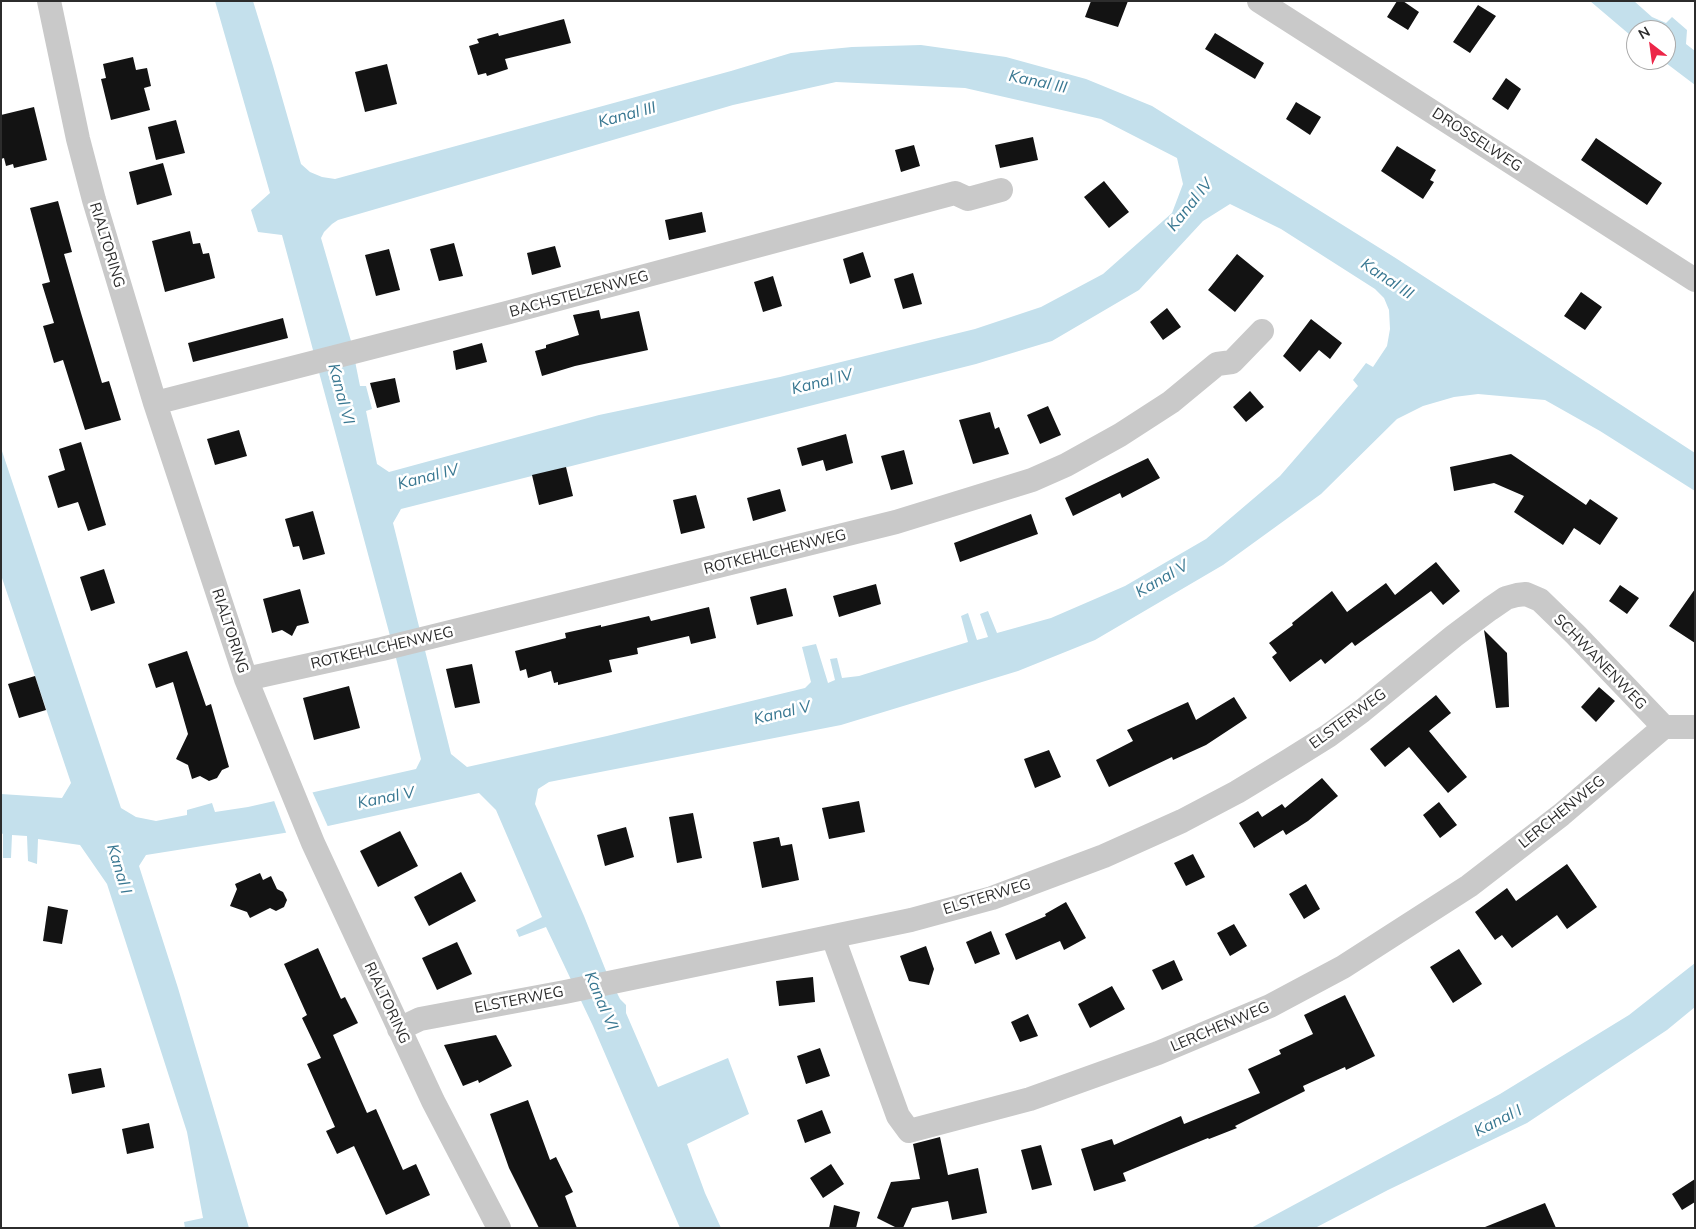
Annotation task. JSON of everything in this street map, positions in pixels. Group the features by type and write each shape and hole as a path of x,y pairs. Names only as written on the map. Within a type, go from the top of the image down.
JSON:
{"street":[{"name":"RIALTORING","path":"49,1 84,165 155,404 246,679 312,843 433,1101 499,1228"},
{"name":"DROSSELWEG","path":"1259,1 1695,280"},
{"name":"BACHSTELZENWEG","path":"155,404 510,312 955,193 968,199 1001,190"},
{"name":"ROTKEHLCHENWEG","path":"246,679 382,649 896,522 1032,480 1066,465 1171,402 1217,364 1232,362 1262,332"},
{"name":"SCHWANENWEG","path":"1506,598 1526,594 1540,600 1664,727"},
{"name":"ELSTERWEG","path":"400,1029 420,1019 565,992 911,920 992,898 1104,856 1182,821 1244,788 1328,736 1454,636 1506,598"},
{"path":"1664,727 1695,727"},
{"name":"LERCHENWEG","path":"833,936 898,1116 909,1131 1030,1099 1158,1053 1278,1002 1343,967 1469,886 1561,815 1664,727"}],"water":[{"path":"215,1 253,1 301,164 310,172 322,177 335,179 791,53 852,47 921,45 1006,57 1086,79 1152,106 1394,257 1695,453 1695,491 1600,431 1545,400 1478,394 1454,397 1423,406 1397,419 1321,494 1223,565 1095,640 1018,671 841,725 549,782 538,789 535,804 606,971 620,999 626,1005 626,1013 658,1087 728,1058 749,1114 687,1144 705,1193 721,1228 680,1228 593,1026 546,927 519,937 516,930 542,917 496,810 479,793 328,826 146,855 139,866 178,988 249,1228 185,1228 184,1222 203,1218 187,1132 107,884 80,845 38,839 37,864 28,861 27,836 12,835 11,858 3,858 1,794 62,798 71,783 1,575 1,448 121,808 136,817 156,821 187,815 187,810 212,803 215,812 248,807 416,769 421,759 396,658 282,235 258,232 251,210 270,193","holes":["836,82 965,88 1101,119 1177,158 1183,184 1172,213 1103,274 1041,307 975,329 780,377 599,415 389,472 377,464 366,411 372,409 366,386 360,386 351,341 321,238 332,224 338,220 733,105","1230,204 1281,229 1375,289 1384,298 1389,310 1390,329 1387,346 1373,367 1366,363 1353,380 1358,386 1280,476 1206,539 1125,586 1051,618 997,633 988,611 980,614 988,637 977,640 968,613 961,616 968,642 859,676 842,678 837,658 830,659 835,680 828,683 816,644 802,647 811,682 805,688 607,736 467,767 451,754 393,523 401,509 976,364 1052,341 1139,290 1203,221"]},
{"path":"1590,1 1634,1 1652,17 1659,20 1626,20 1626,32"},
{"path":"1676,20 1687,30 1686,44 1695,51 1695,85 1675,70"},
{"name":"Kanal I","path":"1695,963 1695,1007 1667,1030 1527,1123 1388,1190 1315,1228 1251,1228 1500,1094 1629,1015"}],"pier":[{"path":"311,789 329,829 287,835 273,798"}],"building":[{"path":"1091,1 1128,1 1118,27 1085,17"},
{"path":"1397,1 1403,1 1419,12 1408,30 1387,17"},
{"path":"1478,5 1496,16 1470,53 1453,42"},
{"path":"564,19 571,43 505,59 508,69 487,76 486,73 478,75 469,46 479,43 477,39 498,33 499,36"},
{"path":"1215,33 1264,63 1255,79 1205,49"},
{"path":"133,57 136,70 147,68 151,86 144,88 150,110 111,120 101,79 106,78 103,64"},
{"path":"387,64 397,104 365,112 355,72"},
{"path":"1506,78 1521,89 1508,110 1492,99"},
{"path":"1296,102 1321,117 1310,135 1286,119"},
{"path":"34,107 47,160 14,168 13,164 6,166 4,158 1,159 1,115"},
{"path":"176,120 185,153 156,160 148,127"},
{"path":"1033,137 1038,160 1000,168 995,145"},
{"path":"1596,138 1662,183 1647,205 1581,160"},
{"path":"914,145 920,166 901,172 895,150"},
{"path":"1397,146 1436,170 1430,180 1434,182 1423,199 1381,171"},
{"path":"163,163 172,195 137,205 129,172"},
{"path":"1104,181 1129,212 1109,228 1084,197"},
{"path":"58,201 72,252 64,254 102,383 109,381 121,420 85,430 63,360 54,363 43,326 54,323 42,284 50,282 30,208"},
{"path":"702,212 706,232 669,240 665,220"},
{"path":"190,231 193,244 200,243 203,254 209,253 215,278 165,292 152,241"},
{"path":"454,243 463,276 439,281 430,249"},
{"path":"555,246 561,267 532,275 527,253"},
{"path":"389,249 400,290 376,296 365,255"},
{"path":"863,252 871,277 850,284 843,259"},
{"path":"1237,254 1264,276 1235,312 1208,290"},
{"path":"913,273 922,304 903,309 894,279"},
{"path":"773,276 782,306 763,312 754,282"},
{"path":"1581,292 1602,307 1585,330 1564,316"},
{"path":"1167,308 1181,327 1163,340 1150,322"},
{"path":"599,310 601,319 639,311 648,350 575,366 542,376 535,351 546,348 546,345 579,335 573,315"},
{"path":"283,318 288,338 193,362 188,343"},
{"path":"1311,319 1342,343 1330,359 1319,350 1300,372 1283,356"},
{"path":"482,343 487,362 456,370 453,351"},
{"path":"395,378 400,402 377,408 370,383"},
{"path":"1250,391 1264,407 1246,422 1233,407"},
{"path":"1048,406 1061,435 1040,444 1027,415"},
{"path":"990,412 995,429 999,427 1009,454 973,464 959,420"},
{"path":"239,430 247,456 215,465 207,439"},
{"path":"846,434 853,463 826,471 823,460 802,466 797,448"},
{"path":"81,442 106,525 88,531 78,502 58,508 48,476 65,470 59,449"},
{"path":"904,450 913,484 891,490 881,456"},
{"path":"1511,454 1586,505 1590,499 1618,518 1600,545 1574,528 1563,545 1514,512 1524,496 1494,483 1454,491 1450,467"},
{"path":"1148,458 1160,478 1122,498 1120,493 1073,516 1065,498"},
{"path":"566,467 573,496 539,505 532,475"},
{"path":"780,489 786,511 753,521 747,498"},
{"path":"696,495 705,528 681,534 673,500"},
{"path":"313,511 325,554 303,560 299,546 293,547 285,519"},
{"path":"1031,514 1038,534 960,562 954,543"},
{"path":"1436,562 1460,591 1443,605 1431,591 1355,646 1352,642 1325,664 1321,659 1290,682 1272,657 1277,653 1269,643 1332,591 1347,612 1386,583 1395,595"},
{"path":"104,569 115,603 91,611 80,577"},
{"path":"876,584 881,604 839,617 833,596"},
{"path":"1620,585 1639,598 1627,614 1609,601"},
{"path":"786,588 793,616 757,625 750,597"},
{"path":"300,589 309,623 297,626 292,636 282,630 272,633 263,599"},
{"path":"1695,589 1695,643 1669,626"},
{"path":"709,607 716,638 691,644 689,636 637,648 638,654 609,660 612,672 558,685 558,682 554,683 551,671 528,678 526,669 520,671 515,651 566,638 565,633 649,616 651,621"},
{"path":"1484,630 1507,653 1509,707 1496,708"},
{"path":"187,651 206,706 211,704 229,767 222,770 217,778 209,781 200,776 192,779 188,765 176,759 188,734 173,682 156,688 148,664"},
{"path":"472,664 480,703 455,708 446,669"},
{"path":"35,676 46,710 19,718 8,684"},
{"path":"349,686 360,728 314,740 303,698"},
{"path":"1599,687 1615,701 1596,722 1581,707"},
{"path":"1436,695 1451,713 1429,731 1467,777 1448,793 1409,747 1385,767 1370,749"},
{"path":"1234,697 1247,718 1206,745 1173,760 1172,757 1109,787 1096,760 1133,741 1127,730 1188,702 1196,720"},
{"path":"1049,750 1061,777 1035,788 1024,759"},
{"path":"1322,778 1338,796 1308,821 1286,835 1283,830 1254,848 1239,823 1258,811 1262,817 1282,804 1285,808"},
{"path":"859,801 865,832 829,839 822,808"},
{"path":"1439,802 1457,825 1440,838 1423,815"},
{"path":"693,813 702,858 677,863 669,817"},
{"path":"626,827 634,857 605,866 597,835"},
{"path":"400,831 418,866 378,887 360,851"},
{"path":"779,837 781,846 792,844 799,880 762,888 753,842"},
{"path":"1193,854 1205,877 1186,886 1174,863"},
{"path":"1567,864 1597,907 1567,929 1557,915 1512,948 1502,935 1495,940 1475,912 1507,888 1516,901"},
{"path":"461,872 476,901 429,926 414,897"},
{"path":"260,873 263,880 271,876 277,889 283,892 287,900 284,907 276,911 270,908 250,918 247,912 230,906 237,889 235,884"},
{"path":"1306,884 1320,909 1304,919 1289,894"},
{"path":"1066,902 1086,938 1064,950 1060,941 1016,960 1005,934 1046,916 1045,914"},
{"path":"48,906 68,910 62,944 43,941"},
{"path":"1234,924 1247,946 1230,956 1217,933"},
{"path":"991,931 1000,954 975,964 966,942"},
{"path":"457,942 472,974 437,990 422,958"},
{"path":"926,946 934,969 929,985 909,981 900,956"},
{"path":"318,948 341,999 345,997 358,1023 333,1035 367,1113 376,1109 403,1170 416,1164 430,1195 386,1215 354,1146 337,1154 326,1131 335,1127 307,1064 321,1058 302,1018 307,1015 284,964"},
{"path":"1459,949 1482,984 1453,1003 1430,967"},
{"path":"1174,960 1183,980 1162,990 1152,970"},
{"path":"813,977 815,1002 779,1006 776,981"},
{"path":"1112,986 1125,1009 1090,1028 1078,1004"},
{"path":"1345,995 1375,1056 1346,1070 1345,1067 1303,1086 1305,1091 1235,1126 1237,1128 1123,1173 1126,1181 1094,1191 1081,1149 1112,1139 1114,1145 1181,1116 1184,1124 1260,1093 1248,1069 1281,1054 1279,1050 1313,1034 1304,1015"},
{"path":"1028,1014 1038,1036 1020,1042 1011,1022"},
{"path":"496,1035 512,1066 479,1083 478,1080 463,1086 444,1045"},
{"path":"820,1048 830,1076 806,1084 797,1056"},
{"path":"101,1068 105,1087 72,1094 68,1074"},
{"path":"528,1100 550,1160 556,1157 573,1192 565,1196 577,1228 539,1228 509,1168 490,1114"},
{"path":"822,1110 831,1133 805,1143 797,1120"},
{"path":"149,1123 154,1148 127,1154 122,1129"},
{"path":"940,1137 948,1175 978,1168 987,1213 952,1220 948,1201 912,1208 903,1228 897,1228 877,1218 891,1182 920,1179 913,1144"},
{"path":"1041,1145 1052,1185 1032,1190 1021,1150"},
{"path":"831,1164 844,1184 823,1198 810,1178"},
{"path":"1695,1179 1695,1202 1682,1210 1672,1194"},
{"path":"1545,1203 1556,1228 1485,1228 1485,1227"},
{"path":"834,1205 860,1212 856,1228 829,1228"}],"water label":[{"name":"Kanal III","path":"1038,82"},
{"name":"Kanal III","path":"627,115"},
{"name":"Kanal IV","path":"1190,205"},
{"name":"Kanal III","path":"1387,279"},
{"name":"Kanal IV","path":"822,382"},
{"name":"Kanal VI","path":"341,394"},
{"name":"Kanal IV","path":"428,477"},
{"name":"Kanal V","path":"1162,579"},
{"name":"Kanal V","path":"782,713"},
{"name":"Kanal V","path":"386,798"},
{"name":"Kanal VI","path":"601,1001"}]}
